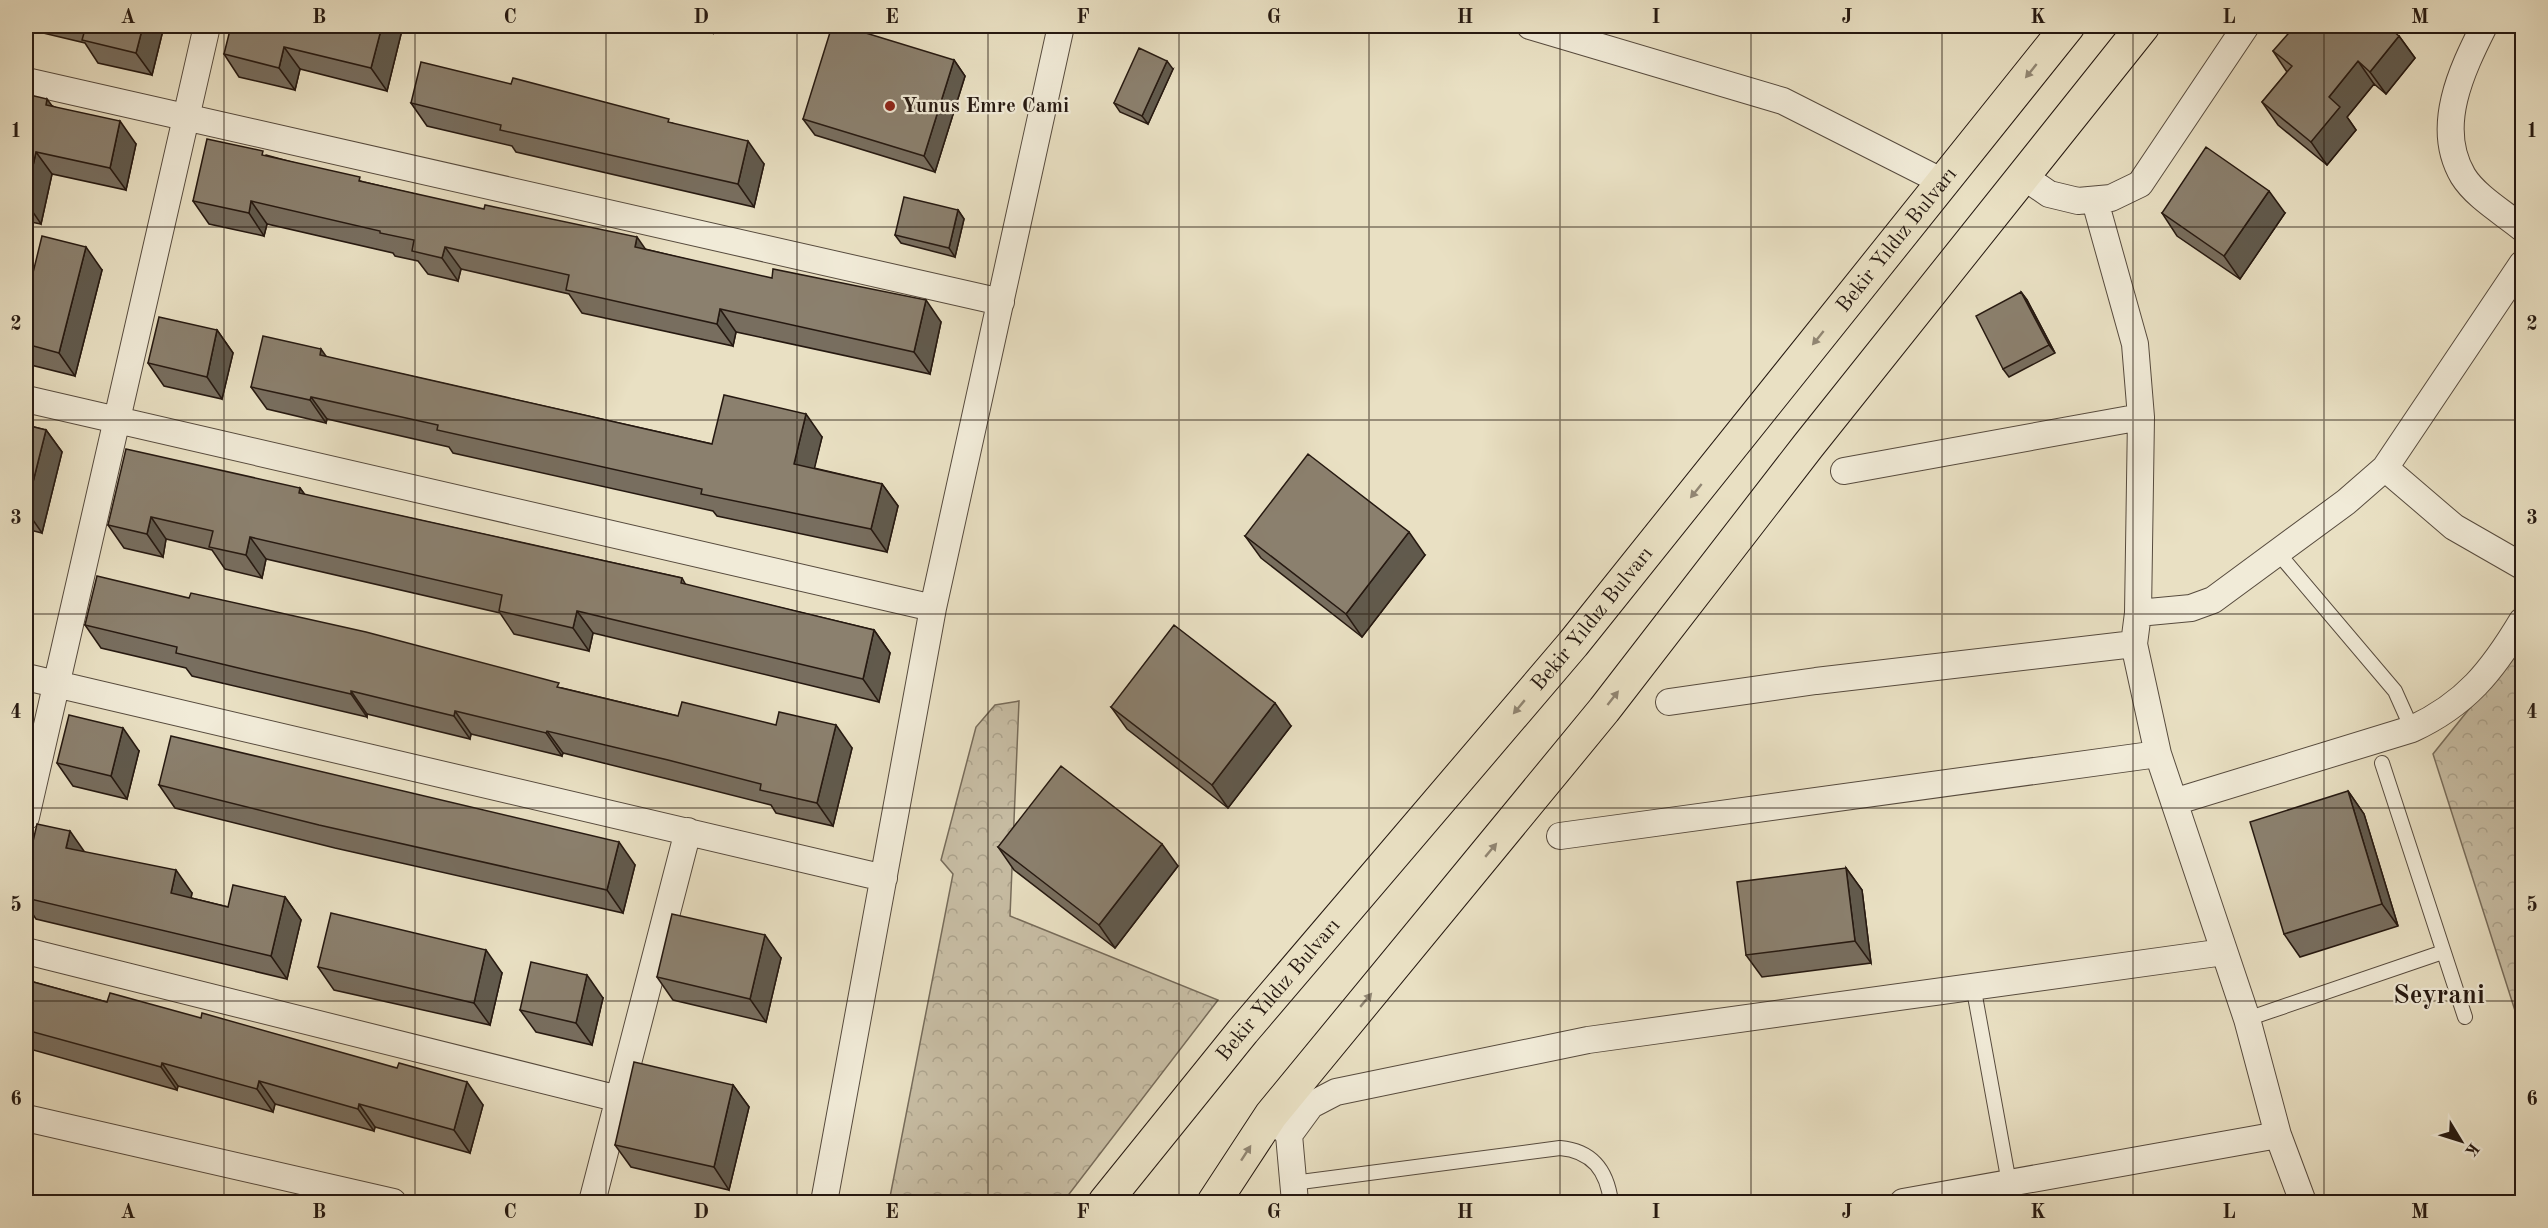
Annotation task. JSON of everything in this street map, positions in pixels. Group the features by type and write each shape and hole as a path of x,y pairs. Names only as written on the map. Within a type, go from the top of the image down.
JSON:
{"main road":[{"name":"Bekir Yıldız Bulvarı","path":"1105,1203 1236,1040 1573,644 2068,26"},
{"path":"1214,1203 1280,1125 1808,446 2143,26"}],"street":[{"path":"26,817 207,26"},
{"path":"824,1203 933,608 1061,26"},
{"path":"1530,26 1783,101 1943,182"},
{"path":"2023,176 2035,186 2063,199 2095,201 2111,198 2140,184 2246,26"},
{"path":"2484,26 2460,75 2455,93 2452,132 2454,152 2463,176 2471,186 2523,228"},
{"path":"26,81 1001,302"},
{"path":"2095,201 2135,344 2141,417 2138,613 2134,644 2158,754 2247,1019 2278,1135 2303,1203"},
{"path":"2138,613 2191,608 2213,600 2346,502 2385,468 2523,264"},
{"path":"26,399 933,608"},
{"path":"1844,471 2141,417"},
{"path":"2385,468 2454,527 2474,541 2523,566"},
{"path":"2174,802 2412,729 2432,720 2467,695 2501,655 2523,621"},
{"path":"1670,702 1816,681 2134,644"},
{"path":"26,677 884,878"},
{"path":"1560,836 2158,754"},
{"path":"592,1203 688,831"},
{"path":"26,951 619,1099"},
{"path":"1294,1193 1280,1125 1336,1092 1588,1040 2224,952"},
{"path":"26,1118 393,1203"},
{"path":"1903,1203 2278,1135"}],"lane":[{"path":"2278,554 2395,691 2412,729"},
{"path":"2382,763 2465,1017"},
{"path":"2247,1019 2443,952"},
{"path":"1973,985 2009,1183"},
{"path":"1294,1193 1560,1148 1572,1149 1594,1161 1606,1177 1611,1203"}],"green space":[{"path":"2522,643 2522,1019 2518,1020 2433,754"},
{"path":"1019,701 1010,916 1218,1000 1063,1202 889,1202 953,874 941,860 976,727 995,705"}],"building":[{"path":"86,26 143,26 136,53 82,40"},
{"path":"231,26 382,26 371,68 284,47 279,68 224,54"},
{"name":"Yunus Emre Cami","path":"832,26 843,26 954,60 924,156 803,119"},
{"path":"2295,26 2314,26 2321,31 2325,26 2387,26 2399,36 2370,72 2358,61 2329,97 2340,107 2311,142 2262,102 2292,66 2273,51"},
{"path":"1139,48 1167,61 1142,116 1114,103"},
{"path":"421,62 511,84 513,78 669,119 668,122 748,141 738,184 500,130 501,125 411,103"},
{"path":"26,94 47,99 46,105 120,121 110,168 36,152 26,197"},
{"path":"207,139 263,151 262,155 360,177 359,181 484,209 485,205 637,237 635,247 772,278 773,269 926,300 914,352 720,309 717,324 566,290 569,275 445,247 442,258 412,251 414,240 251,201 249,213 193,201"},
{"path":"2206,147 2269,191 2224,256 2162,213"},
{"path":"904,197 958,210 949,248 895,235"},
{"path":"42,236 86,247 59,353 26,344 26,288 29,289"},
{"path":"2021,292 2049,345 2003,369 1976,316"},
{"path":"159,317 217,330 207,377 148,363"},
{"path":"263,336 321,349 320,355 712,444 724,395 806,414 794,464 882,484 871,529 701,494 702,489 437,430 438,425 311,397 310,400 251,387"},
{"path":"26,425 46,430 26,510"},
{"path":"126,449 300,488 299,493 682,578 681,583 874,630 863,679 577,611 573,628 499,611 502,595 250,537 246,555 209,547 213,531 151,517 147,534 108,525"},
{"path":"1308,454 1409,532 1346,614 1245,536"},
{"path":"97,576 189,598 191,593 366,632 559,683 557,687 678,716 682,702 776,725 779,712 836,725 817,803 760,790 761,784 668,760 455,711 454,716 351,691 351,694 255,672 176,653 177,647 85,625"},
{"path":"1174,625 1275,703 1212,785 1111,707"},
{"path":"69,715 123,728 111,776 57,763"},
{"path":"171,736 619,842 607,890 319,825 159,785"},
{"path":"1061,766 1162,844 1099,925 998,847"},
{"path":"2348,791 2382,904 2284,934 2250,822"},
{"path":"37,824 70,831 66,848 176,870 171,893 228,907 233,885 285,897 271,956 26,898 26,872"},
{"path":"1846,868 1855,941 1746,955 1737,882"},
{"path":"331,913 486,950 474,1003 318,967"},
{"path":"672,914 765,935 750,999 657,977"},
{"path":"531,962 587,975 576,1023 520,1010"},
{"path":"26,980 107,1002 110,993 201,1018 202,1013 397,1068 399,1063 467,1082 454,1130 359,1104 358,1109 259,1081 257,1089 162,1063 161,1067 26,1030"},
{"path":"634,1062 733,1085 714,1167 615,1145"}],"place":[{"name":"Yunus Emre Cami","path":"890,106"}],"district":[{"name":"Seyrani","path":"2439,995"}]}
